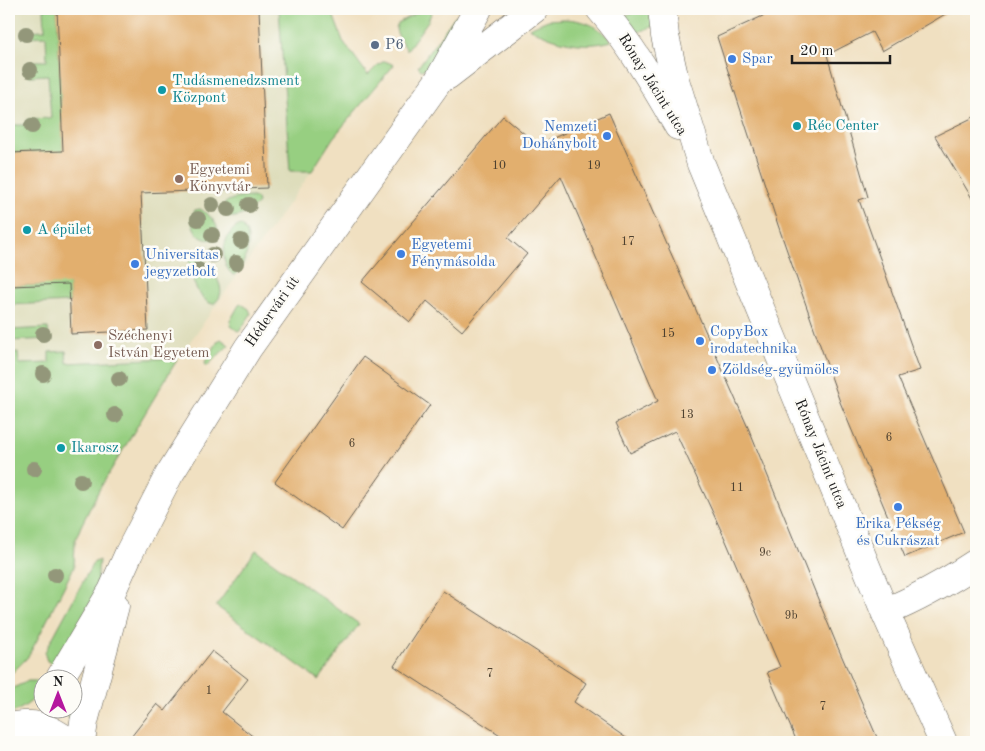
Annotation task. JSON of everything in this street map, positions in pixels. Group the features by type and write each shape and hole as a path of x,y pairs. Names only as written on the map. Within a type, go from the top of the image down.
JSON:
{"street":[{"name":"Hédervári út","path":"66,668 112,591 129,552 169,475 248,348 438,83 478,9"},
{"name":"Hédervári út","path":"438,83 534,9"},
{"name":"Rónay Jácint utca","path":"600,9 615,26 701,164"},
{"name":"Rónay Jácint utca","path":"662,9 675,80 701,164 885,612 943,742"},
{"name":"Hédervári út","path":"81,742 84,722 129,552"},
{"path":"885,612 944,584 976,563"},
{"path":"15,725 32,711"},
{"path":"15,725 39,726 55,732 69,742"}],"shaded area":[{"name":"Széchenyi István Egyetem","path":"9,9 302,9 312,171 177,360 99,490 75,541 74,567 27,658 9,676"}],"green space":[{"path":"44,9 57,9 65,191 41,191 40,152 9,153 9,125 25,125 29,119 51,118 48,75 30,76 25,73 24,68 25,65 31,62 47,61 46,36 25,37 21,34 25,31 45,30"},
{"path":"279,9 331,9 343,41 368,75 385,61 394,65 333,138 312,171 290,171"},
{"path":"418,9 433,9 428,21 407,50 398,35 396,26 419,12"},
{"path":"641,9 650,9 654,26 633,34 624,16"},
{"path":"459,15 464,18 426,69 421,70 418,67 455,16"},
{"path":"563,19 590,24 612,41 590,44 569,43 529,28 548,20"},
{"path":"252,197 257,199 258,203 250,211 233,217 224,213 222,207 228,201"},
{"path":"200,209 211,217 216,225 217,238 203,238 196,232 191,219 195,210"},
{"path":"241,225 248,236 248,250 240,269 233,275 225,263 224,248 230,234"},
{"path":"191,253 196,253 217,279 221,292 219,299 213,304 207,302 197,290 191,274"},
{"path":"43,260 68,260 70,302 9,305 9,286 44,285"},
{"path":"240,303 249,309 251,314 239,332 231,326 230,321"},
{"path":"48,328 49,339 9,341 9,330"},
{"path":"221,339 229,345 206,367 205,362"},
{"path":"66,351 67,363 174,358 177,360 99,490 81,526 75,541 74,567 36,642 27,658 9,676 9,353 18,352 19,364 49,363 49,352"},
{"path":"256,550 359,624 319,680 216,606"},
{"path":"99,560 96,592 56,666 47,661 45,652 93,563"},
{"path":"32,681 32,700 19,710 9,714 9,690"}],"building":[{"name":"Tudásmenedzsment Központ","path":"57,9 259,9 267,188 141,193 148,330 71,334 69,284 9,286 9,153 63,151"},
{"path":"778,9 954,9 882,51 872,32 827,55 868,197 859,200 920,370 898,377 964,532 905,557 840,402 778,225 717,37"},
{"path":"609,113 749,430 836,643 879,742 797,742 767,672 780,667 726,541 675,431 630,453 616,423 658,401 561,176 508,238 527,254 462,331 427,301 410,322 362,282 503,116 538,145"},
{"path":"976,116 976,205 935,136"},
{"path":"363,357 430,405 342,530 275,482"},
{"path":"443,591 586,683 574,702 632,742 511,742 394,666"},
{"path":"212,651 248,679 222,712 260,742 127,742 157,704 165,711"}],"place":[{"name":"P6","path":"375,45"},
{"name":"Spar","path":"732,59"},
{"name":"Tudásmenedzsment Központ","path":"162,90"},
{"name":"Réc Center","path":"797,126"},
{"name":"Nemzeti Dohánybolt","path":"607,136"},
{"name":"Egyetemi Könyvtár","path":"179,179"},
{"name":"A épület","path":"27,230"},
{"name":"Egyetemi Fénymásolda","path":"401,254"},
{"name":"Universitas jegyzetbolt","path":"135,264"},
{"name":"CopyBox irodatechnika","path":"700,341"},
{"name":"Széchenyi István Egyetem","path":"98,345"},
{"name":"Zöldség-gyümölcs","path":"712,370"},
{"name":"Ikarosz","path":"61,448"},
{"name":"Erika Pékség és Cukrászat","path":"898,507"}]}
